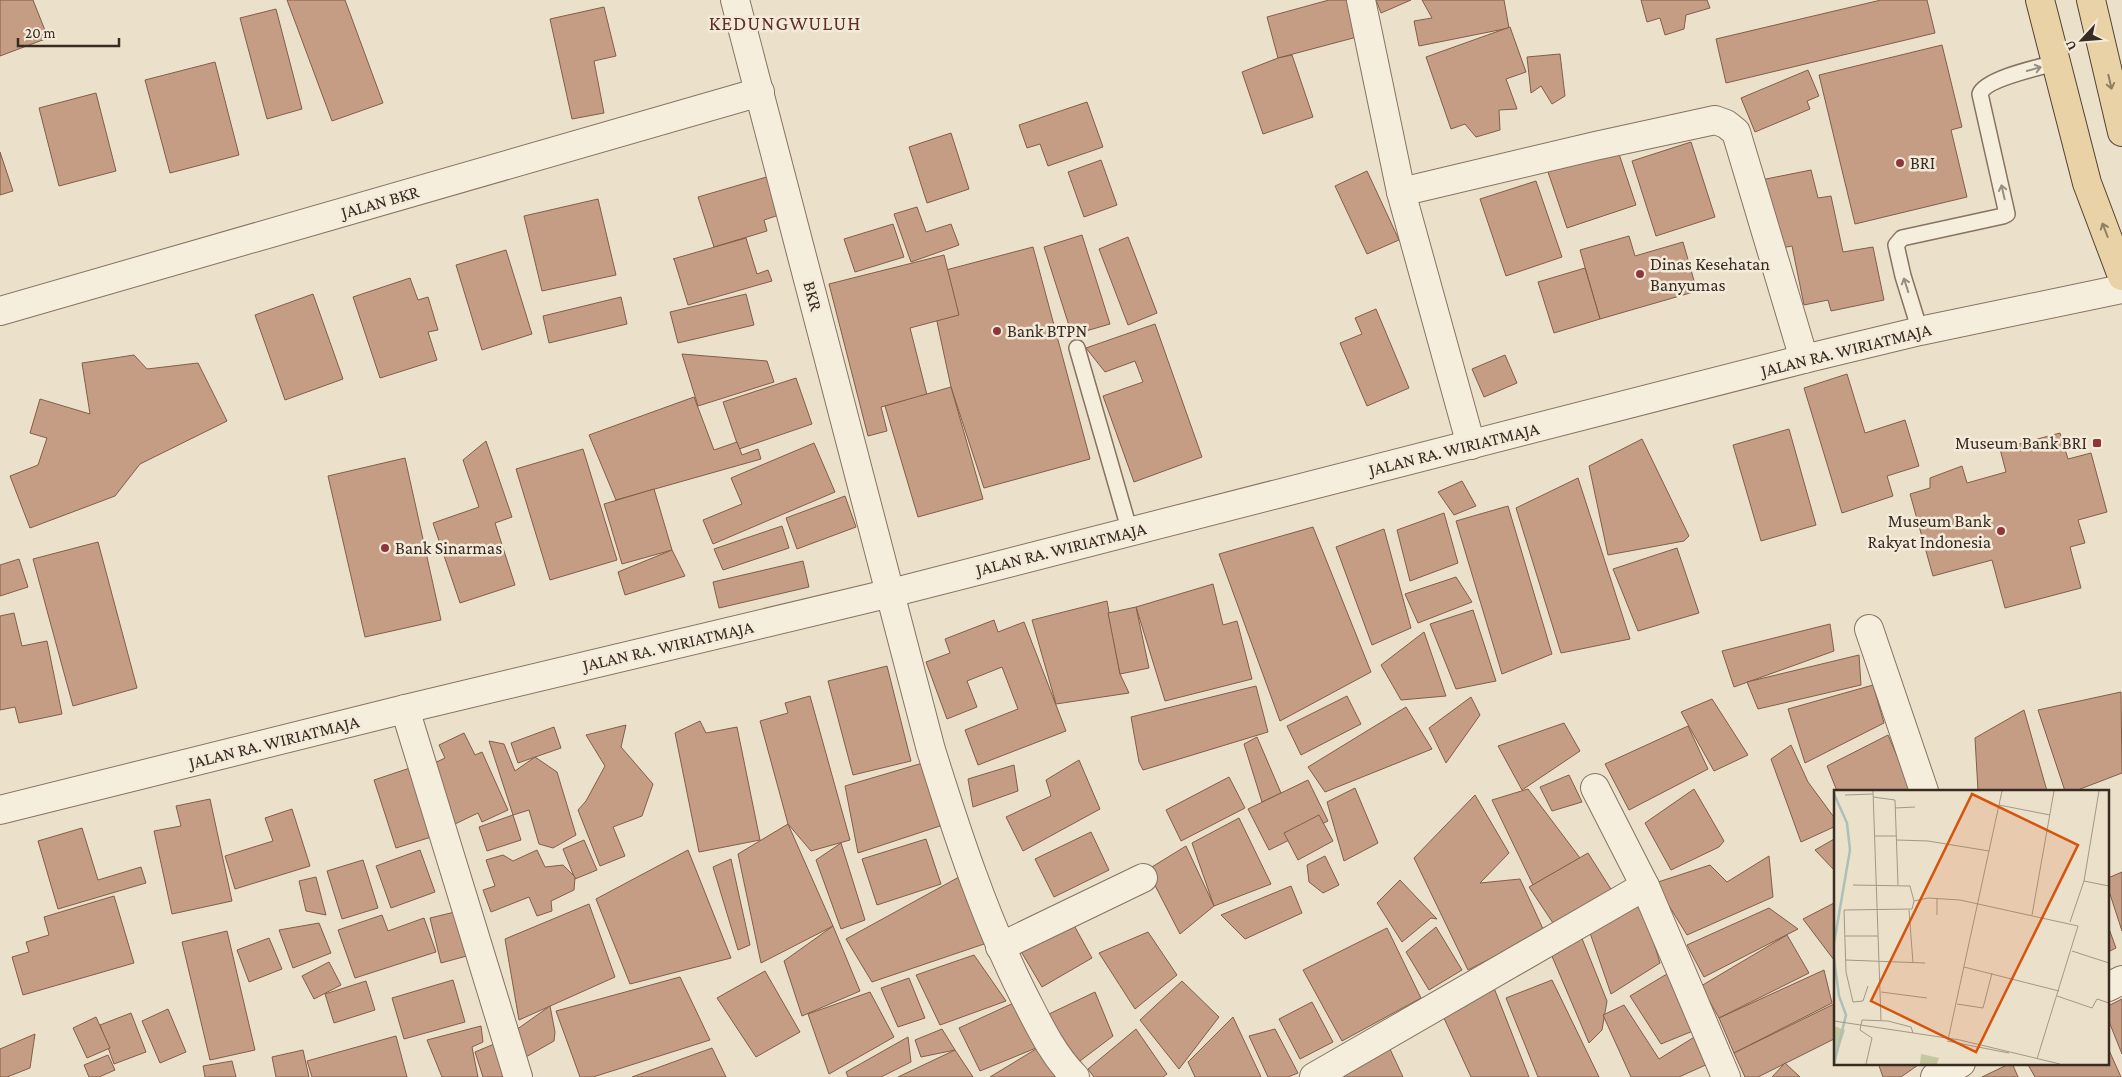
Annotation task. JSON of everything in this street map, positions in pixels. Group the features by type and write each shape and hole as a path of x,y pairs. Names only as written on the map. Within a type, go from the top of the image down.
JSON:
{"main road":[{"path":"2040,0 2087,183 2122,276"},
{"path":"2091,0 2122,132"}],"street":[{"name":"BKR","path":"734,0 760,92 931,750 960,842 1000,947 1040,1029 1075,1077"},
{"path":"1361,0 1402,192 1471,445"},
{"name":"JALAN BKR","path":"0,311 760,92"},
{"path":"1402,192 1594,146 1715,120 1726,124 1736,132 1804,359"},
{"name":"JALAN RA. WIRIATMAJA","path":"0,810 405,709 891,593 1804,359 1920,331 2122,289"},
{"path":"1869,629 1924,790"},
{"path":"405,709 518,1077"},
{"path":"1595,788 1645,886 1726,1077"},
{"path":"1000,947 1143,878"},
{"path":"1314,1077 1645,886"},
{"path":"2110,986 2122,980"},
{"path":"1935,1077 1959,1064"}],"lane":[{"path":"1920,331 1903,276 1896,246 1898,242 1902,238 2006,214 1980,94 1985,86 2017,73 2055,63"},
{"path":"1077,348 1130,532"}],"building":[{"path":"0,0 33,0 48,38 0,56"},
{"path":"287,0 345,0 383,103 332,121"},
{"path":"1329,0 1348,0 1357,37 1278,58 1267,17"},
{"path":"1376,0 1411,0 1381,13"},
{"path":"1422,0 1504,0 1509,28 1419,46 1414,21 1432,18"},
{"path":"1641,0 1707,0 1710,8 1686,15 1684,29 1665,35 1660,18 1647,22"},
{"path":"1881,0 1927,0 1935,33 1726,83 1716,39"},
{"path":"604,7 616,56 594,61 604,113 572,119 550,19"},
{"path":"276,9 302,109 267,119 240,18"},
{"path":"1510,27 1526,72 1506,79 1517,109 1499,110 1500,130 1476,137 1465,124 1451,129 1426,57"},
{"name":"BRI","path":"1942,45 1962,127 1951,130 1967,197 1855,224 1819,75"},
{"path":"1560,54 1565,96 1552,104 1541,86 1531,93 1527,57"},
{"path":"1292,55 1313,117 1263,134 1242,72 1278,58"},
{"path":"215,62 239,155 170,173 145,80"},
{"path":"1808,70 1819,96 1807,101 1810,109 1755,132 1741,98"},
{"path":"96,93 116,171 59,186 39,108"},
{"path":"1087,102 1103,147 1048,166 1040,144 1027,148 1019,125"},
{"path":"951,133 969,189 927,203 909,147"},
{"path":"1691,142 1715,217 1656,236 1632,161"},
{"path":"1617,148 1636,205 1567,228 1548,172"},
{"path":"0,152 13,191 0,195"},
{"path":"1101,160 1117,205 1084,217 1068,172"},
{"path":"1811,170 1818,198 1831,196 1843,252 1873,247 1884,300 1831,311 1828,300 1804,305 1792,246 1776,249 1761,180"},
{"path":"1367,171 1399,240 1367,254 1335,186"},
{"path":"770,176 782,214 764,220 767,231 714,247 698,197"},
{"path":"1536,181 1562,257 1506,276 1480,199"},
{"path":"598,199 616,275 542,291 524,216"},
{"path":"917,207 926,232 951,224 959,245 911,262 894,214"},
{"path":"893,224 904,257 855,272 844,239"},
{"path":"1082,235 1110,324 1072,335 1044,247"},
{"name":"Dinas Kesehatan Banyumas","path":"1629,236 1635,256 1683,242 1697,291 1600,319 1580,250"},
{"path":"1128,237 1157,313 1128,325 1099,249"},
{"path":"746,238 757,274 768,270 772,281 688,305 673,259"},
{"name":"Bank BTPN","path":"1033,247 1090,459 984,488 951,387 927,275"},
{"path":"506,250 532,334 482,350 456,265"},
{"path":"944,255 959,315 910,328 927,395 881,407 887,431 868,436 829,284"},
{"path":"1585,268 1600,319 1554,333 1538,282"},
{"path":"410,278 418,300 428,297 438,330 428,332 437,360 380,378 353,297"},
{"path":"313,294 343,379 285,400 255,315"},
{"path":"746,294 754,325 678,343 670,312"},
{"path":"621,297 627,324 549,343 543,316"},
{"path":"1376,309 1409,388 1367,406 1340,343 1362,334 1355,318"},
{"path":"1155,324 1202,457 1134,482 1103,396 1143,382 1135,361 1105,372 1086,348"},
{"path":"682,354 767,361 774,382 698,406"},
{"path":"134,355 147,369 198,363 227,421 140,464 115,496 30,528 10,476 38,465 47,438 30,433 40,399 90,414 82,363"},
{"path":"1505,355 1517,383 1484,397 1472,369"},
{"path":"1847,374 1865,433 1905,420 1919,466 1887,476 1893,496 1842,513 1804,388"},
{"path":"796,378 812,424 739,449 723,402"},
{"path":"951,387 983,499 918,517 885,406"},
{"path":"694,397 714,450 737,442 742,455 758,449 761,459 616,500 589,435"},
{"path":"1789,429 1816,525 1761,541 1733,445"},
{"name":"Museum Bank Rakyat Indonesia","path":"2060,433 2068,459 2091,453 2107,512 2078,520 2085,543 2070,547 2081,588 2005,608 1992,560 1933,576 1910,494 1930,488 1930,478 1962,466 1967,483 2006,472 2000,449"},
{"path":"1642,439 1689,536 1684,541 1608,555 1589,466"},
{"path":"486,441 512,517 495,523 515,585 460,603 433,523 479,507 463,460"},
{"path":"814,443 835,492 713,544 703,520 742,504 731,478"},
{"path":"583,449 617,560 550,580 516,469"},
{"name":"Bank Sinarmas","path":"405,458 441,620 365,637 328,476"},
{"path":"1578,478 1630,639 1561,653 1516,508"},
{"path":"1462,481 1476,506 1454,515 1438,492"},
{"path":"654,489 672,550 622,564 604,504"},
{"path":"845,496 856,527 797,549 786,518"},
{"path":"1508,506 1552,654 1502,674 1456,521"},
{"path":"1444,513 1458,563 1410,581 1397,530"},
{"path":"782,526 789,548 723,570 714,549"},
{"path":"1313,527 1371,672 1280,721 1219,554"},
{"path":"1384,529 1411,628 1372,645 1336,547"},
{"path":"98,542 137,688 73,706 33,559"},
{"path":"1677,548 1699,613 1638,631 1613,569"},
{"path":"672,550 685,576 625,595 618,572"},
{"path":"19,559 28,587 0,596 0,565"},
{"path":"803,561 809,587 719,608 713,582"},
{"path":"1456,577 1472,602 1418,623 1405,594"},
{"path":"1213,584 1223,625 1237,621 1252,679 1165,701 1136,607"},
{"path":"1107,601 1120,674 1129,693 1056,704 1032,620"},
{"path":"1136,607 1149,668 1120,674 1108,613"},
{"path":"1473,610 1496,681 1456,689 1430,624"},
{"path":"14,613 22,646 47,641 62,714 19,723 15,707 0,710 0,616"},
{"path":"994,620 998,632 1024,622 1066,731 978,765 965,730 1018,709 1002,667 967,681 977,707 947,719 926,662 950,653 945,639"},
{"path":"1830,624 1834,651 1734,687 1722,651"},
{"path":"1424,632 1446,696 1401,700 1381,665"},
{"path":"1859,655 1861,685 1758,709 1747,682"},
{"path":"887,666 911,761 853,775 828,681"},
{"path":"1873,685 1884,723 1805,763 1788,709"},
{"path":"1256,686 1268,732 1143,770 1139,762 1131,717"},
{"path":"2121,692 2122,773 2078,790 2065,790 2038,710"},
{"path":"810,696 850,840 811,851 788,824 760,721 788,713 785,703"},
{"path":"1347,696 1361,724 1301,755 1287,726"},
{"path":"1471,697 1480,715 1446,763 1429,728"},
{"path":"1712,699 1748,755 1714,771 1681,712"},
{"path":"1406,707 1432,749 1325,792 1308,767"},
{"path":"2024,710 2047,790 1978,790 1975,738"},
{"path":"700,721 706,733 737,727 760,840 699,852 675,733"},
{"path":"1564,723 1580,751 1522,790 1498,746"},
{"path":"626,725 621,747 653,784 642,816 613,827 625,856 600,866 578,810 586,801 605,766 586,735"},
{"path":"1688,726 1708,769 1629,810 1605,764"},
{"path":"554,727 561,748 518,763 511,743"},
{"path":"464,733 475,755 482,752 508,810 482,822 478,813 455,824 428,766 445,758 439,745"},
{"path":"1888,735 1912,790 1837,790 1827,766"},
{"path":"1257,737 1281,793 1262,802 1244,744"},
{"path":"489,741 504,744 515,771 535,757 557,772 576,835 553,848 539,844 529,810 513,815"},
{"path":"1791,745 1808,782 1834,817 1834,827 1801,842 1771,759"},
{"path":"1079,760 1100,809 1023,851 1006,817 1051,796 1046,780"},
{"path":"926,762 940,826 858,853 845,786"},
{"path":"419,765 441,834 396,848 374,780"},
{"path":"1014,765 1018,791 973,807 968,779"},
{"path":"1569,775 1582,802 1552,811 1540,787"},
{"path":"1229,777 1245,808 1181,841 1166,810"},
{"path":"1308,780 1328,821 1269,850 1248,809"},
{"path":"1355,788 1378,843 1344,861 1327,802"},
{"path":"1528,789 1580,858 1533,885 1492,800"},
{"path":"1694,789 1724,841 1719,847 1671,870 1645,823"},
{"path":"1475,795 1509,853 1480,883 1520,879 1544,931 1468,970 1414,858"},
{"path":"210,799 232,901 172,914 154,831 181,826 176,806"},
{"path":"292,809 310,866 235,889 225,856 273,841 265,818"},
{"path":"513,815 521,840 487,851 479,827"},
{"path":"1319,815 1333,841 1298,860 1284,833"},
{"path":"1239,818 1271,884 1214,906 1192,843"},
{"path":"788,824 833,926 761,963 738,854"},
{"path":"82,828 98,880 141,867 146,883 58,909 38,841"},
{"path":"1091,832 1109,870 1054,897 1035,859"},
{"path":"926,839 941,884 877,905 862,859"},
{"path":"1834,839 1834,870 1815,850"},
{"path":"584,840 597,870 575,879 563,849"},
{"path":"841,843 865,920 841,929 816,860"},
{"path":"1186,846 1214,906 1180,934 1147,870"},
{"path":"420,850 435,892 391,908 376,866"},
{"path":"537,850 545,867 563,865 575,877 574,890 551,901 552,911 537,916 529,897 491,912 483,890 495,886 486,860 503,855 513,861"},
{"path":"688,850 731,958 630,984 596,899"},
{"path":"1588,853 1614,894 1555,926 1529,887"},
{"path":"1325,856 1339,885 1323,893 1309,882 1307,865"},
{"path":"1769,856 1773,897 1687,935 1655,883 1710,865 1727,882"},
{"path":"731,859 750,945 738,950 713,867"},
{"path":"363,860 378,908 342,919 327,871"},
{"path":"2122,872 2122,931 2110,894 2110,877"},
{"path":"316,877 326,915 306,911 299,881"},
{"path":"959,877 987,943 872,982 846,939"},
{"path":"1400,880 1437,919 1431,918 1402,942 1377,903"},
{"path":"1291,886 1302,913 1245,939 1221,915"},
{"path":"114,896 134,963 23,995 12,957 29,952 26,942 49,935 44,917"},
{"path":"1640,897 1660,963 1611,994 1590,933"},
{"path":"1834,903 1834,960 1803,919"},
{"path":"589,904 615,977 519,1020 505,939"},
{"path":"1769,908 1798,929 1704,977 1687,945"},
{"path":"463,910 474,954 441,963 430,918"},
{"path":"382,915 388,931 424,918 436,952 355,978 338,930"},
{"path":"1070,918 1092,958 1042,987 1019,948"},
{"path":"319,923 331,953 293,968 279,930"},
{"path":"833,926 860,991 802,1016 784,961"},
{"path":"1436,927 1462,970 1429,990 1406,952"},
{"path":"1387,928 1421,998 1342,1041 1303,970"},
{"path":"227,931 255,1050 210,1060 182,942"},
{"path":"1148,932 1177,975 1135,1009 1099,953"},
{"path":"2110,932 2116,948 2110,951"},
{"path":"1787,935 1809,973 1719,1018 1701,986"},
{"path":"1581,936 1607,1001 1602,1030 1589,1043 1551,954"},
{"path":"269,938 282,969 249,982 237,950"},
{"path":"974,955 1006,1001 940,1025 916,975"},
{"path":"329,962 341,985 314,999 302,976"},
{"path":"1824,970 1832,1003 1734,1053 1719,1018"},
{"path":"765,971 800,1032 756,1057 717,998"},
{"path":"1672,971 1693,1031 1661,1044 1630,996"},
{"path":"680,977 710,1040 593,1077 580,1077 556,1011"},
{"path":"909,978 925,1018 898,1027 881,988"},
{"path":"453,980 465,1022 404,1039 392,998"},
{"path":"1552,980 1599,1077 1538,1077 1506,998"},
{"path":"366,981 375,1010 334,1023 325,994"},
{"path":"1182,981 1219,1017 1179,1069 1140,1020"},
{"path":"1494,988 1529,1077 1471,1077 1443,1016"},
{"path":"870,992 894,1037 829,1074 808,1014"},
{"path":"1095,992 1113,1036 1076,1064 1049,1014"},
{"path":"2122,999 2122,1054 2110,1024 2110,1005"},
{"path":"1018,1001 1041,1046 980,1071 959,1028"},
{"path":"1312,1002 1333,1042 1300,1059 1279,1019"},
{"path":"1834,1004 1834,1039 1758,1077 1745,1077 1734,1053"},
{"path":"1624,1005 1659,1059 1696,1036 1710,1063 1679,1077 1631,1077 1603,1015"},
{"path":"550,1006 555,1032 554,1041 524,1058 516,1030"},
{"path":"168,1009 186,1052 160,1063 142,1021"},
{"path":"131,1013 146,1052 114,1064 100,1025"},
{"path":"96,1017 110,1048 87,1058 73,1028"},
{"path":"1233,1017 1261,1077 1195,1077 1188,1062"},
{"path":"481,1026 483,1042 472,1047 478,1077 442,1077 427,1040"},
{"path":"942,1029 955,1050 921,1057 915,1040"},
{"path":"1136,1029 1167,1074 1163,1077 1094,1077 1088,1069"},
{"path":"1275,1029 1298,1073 1288,1077 1268,1077 1249,1036"},
{"path":"35,1034 30,1068 7,1077 0,1077 0,1049"},
{"path":"396,1036 407,1077 312,1077 307,1061"},
{"path":"908,1037 911,1062 881,1077 848,1077 846,1072"},
{"path":"499,1042 509,1077 483,1077 475,1052"},
{"path":"1041,1046 1061,1077 990,1077"},
{"path":"1389,1047 1403,1077 1338,1077"},
{"path":"712,1048 726,1077 632,1077"},
{"path":"303,1050 309,1077 276,1077 272,1057"},
{"path":"955,1050 973,1077 898,1077"},
{"path":"2110,1052 2121,1077 2035,1077 2028,1064 2110,1064"},
{"path":"108,1055 115,1070 99,1077 89,1077 84,1065"},
{"path":"232,1061 236,1077 205,1077 203,1066"},
{"path":"1785,1063 1800,1077 1772,1077"},
{"path":"1878,1064 1920,1064 1901,1077 1883,1077"},
{"path":"2012,1064 2018,1077 1982,1077"}],"place":[{"name":"BRI","path":"1900,163"},
{"name":"Dinas Kesehatan Banyumas","path":"1640,274"},
{"name":"Bank BTPN","path":"997,331"},
{"name":"Museum Bank BRI","path":"2097,443"},
{"name":"Museum Bank Rakyat Indonesia","path":"2001,531"},
{"name":"Bank Sinarmas","path":"385,548"}],"district":[{"name":"KEDUNGWULUH","path":"785,23"}]}
